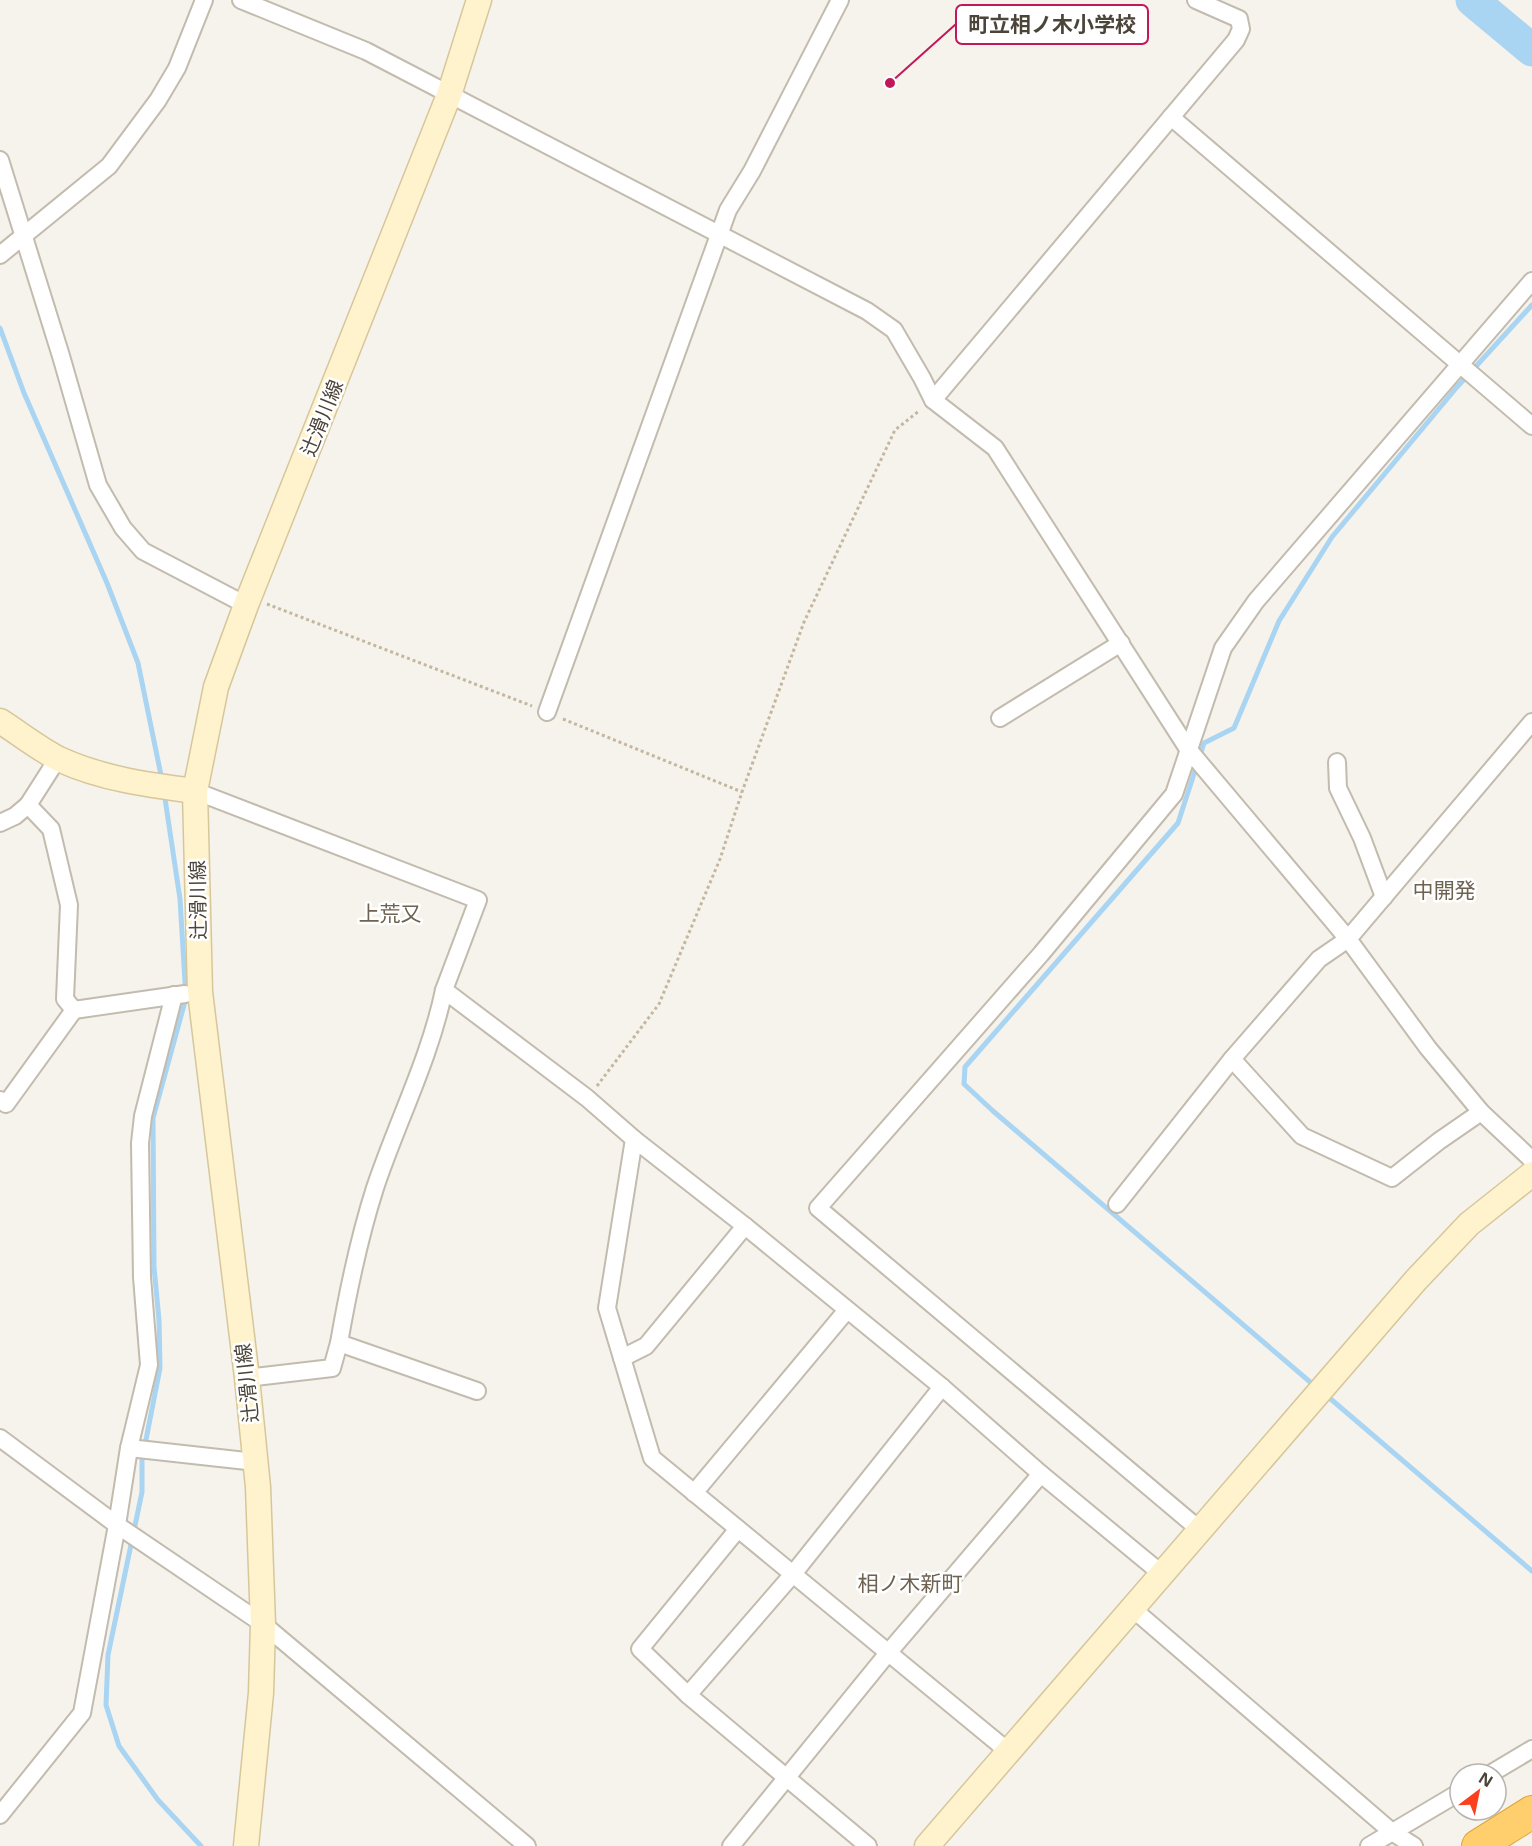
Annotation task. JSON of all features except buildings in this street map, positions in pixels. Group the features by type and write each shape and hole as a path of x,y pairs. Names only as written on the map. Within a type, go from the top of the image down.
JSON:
{"highway":[{"path":"1478,1846 1532,1812"}],"main road":[{"name":"辻滑川線","path":"246,1846 261,1693 262,1624 258,1486 200,992 195,791 216,687 246,605 449,95 479,0"},
{"path":"0,721 58,758 102,776 195,791"},
{"path":"927,1846 1416,1280 1469,1224 1532,1174"}],"street":[{"path":"0,255 109,166 163,92 177,68 204,0"},
{"path":"241,0 366,51 867,311 894,330 933,400 995,448 1188,749 1348,939 1428,1048 1481,1112 1532,1160"},
{"path":"548,712 721,235 728,210 752,171 840,0"},
{"path":"933,400 1236,40 1240,29 1239,19 1196,0"},
{"path":"1171,117 1532,426"},
{"path":"0,160 98,484 123,528 143,551 246,605"},
{"path":"1200,1530 818,1208 1041,954 1174,794 1223,648 1256,601 1532,281"},
{"path":"1000,718 1120,643"},
{"path":"1117,1204 1232,1059 1319,959 1348,939 1532,722"},
{"path":"0,823 15,816 28,805 58,758"},
{"path":"1337,762 1338,788 1362,838 1384,897"},
{"path":"195,791 478,900 444,990 438,1020 375,1188 350,1283 332,1368 247,1378"},
{"path":"28,805 51,829 69,905 65,999 74,1010"},
{"path":"444,990 587,1098 634,1139 745,1226 942,1387 1041,1474 1162,1574"},
{"path":"2,1105 74,1010 200,992"},
{"path":"0,1815 82,1713 129,1448 149,1365 142,1276 140,1143 143,1116 174,995"},
{"path":"1232,1059 1302,1136 1392,1178 1481,1112"},
{"path":"634,1139 607,1308 652,1458 1009,1752"},
{"path":"622,1358 646,1346 745,1226"},
{"path":"694,1493 848,1310"},
{"path":"339,1343 477,1391"},
{"path":"688,1695 793,1574 942,1387"},
{"path":"0,1438 117,1525 262,1624 527,1846"},
{"path":"129,1448 255,1462"},
{"path":"731,1846 888,1653 1041,1474"},
{"path":"738,1529 640,1649 688,1695 868,1846"},
{"path":"1133,1609 1392,1832 1414,1846"},
{"path":"1508,1763 1532,1749"},
{"path":"1370,1846 1448,1799"}],"path":[{"path":"587,1098 659,1004 720,860 742,792 804,622 895,430 933,400"},
{"path":"246,605 269,603 548,712 742,792"}],"waterway":[{"path":"1472,0 1532,50"},
{"path":"1316,1387 993,1111 964,1084 965,1067 1178,823 1204,743 1234,728 1279,621 1332,537 1457,387 1532,305"},
{"path":"0,328 24,393 107,583 138,663 162,780"},
{"path":"164,792 180,899 185,982 184,1005 153,1118 154,1267 159,1320 160,1368 142,1460 142,1492 108,1655 106,1705 119,1746 158,1800 201,1846"},
{"path":"1326,1395 1532,1571"}],"place":[{"name":"町立相ノ木小学校","path":"890,83"}],"district":[{"name":"中開発","path":"1444,891"},
{"name":"上荒又","path":"390,914"},
{"name":"相ノ木新町","path":"910,1584"}]}
